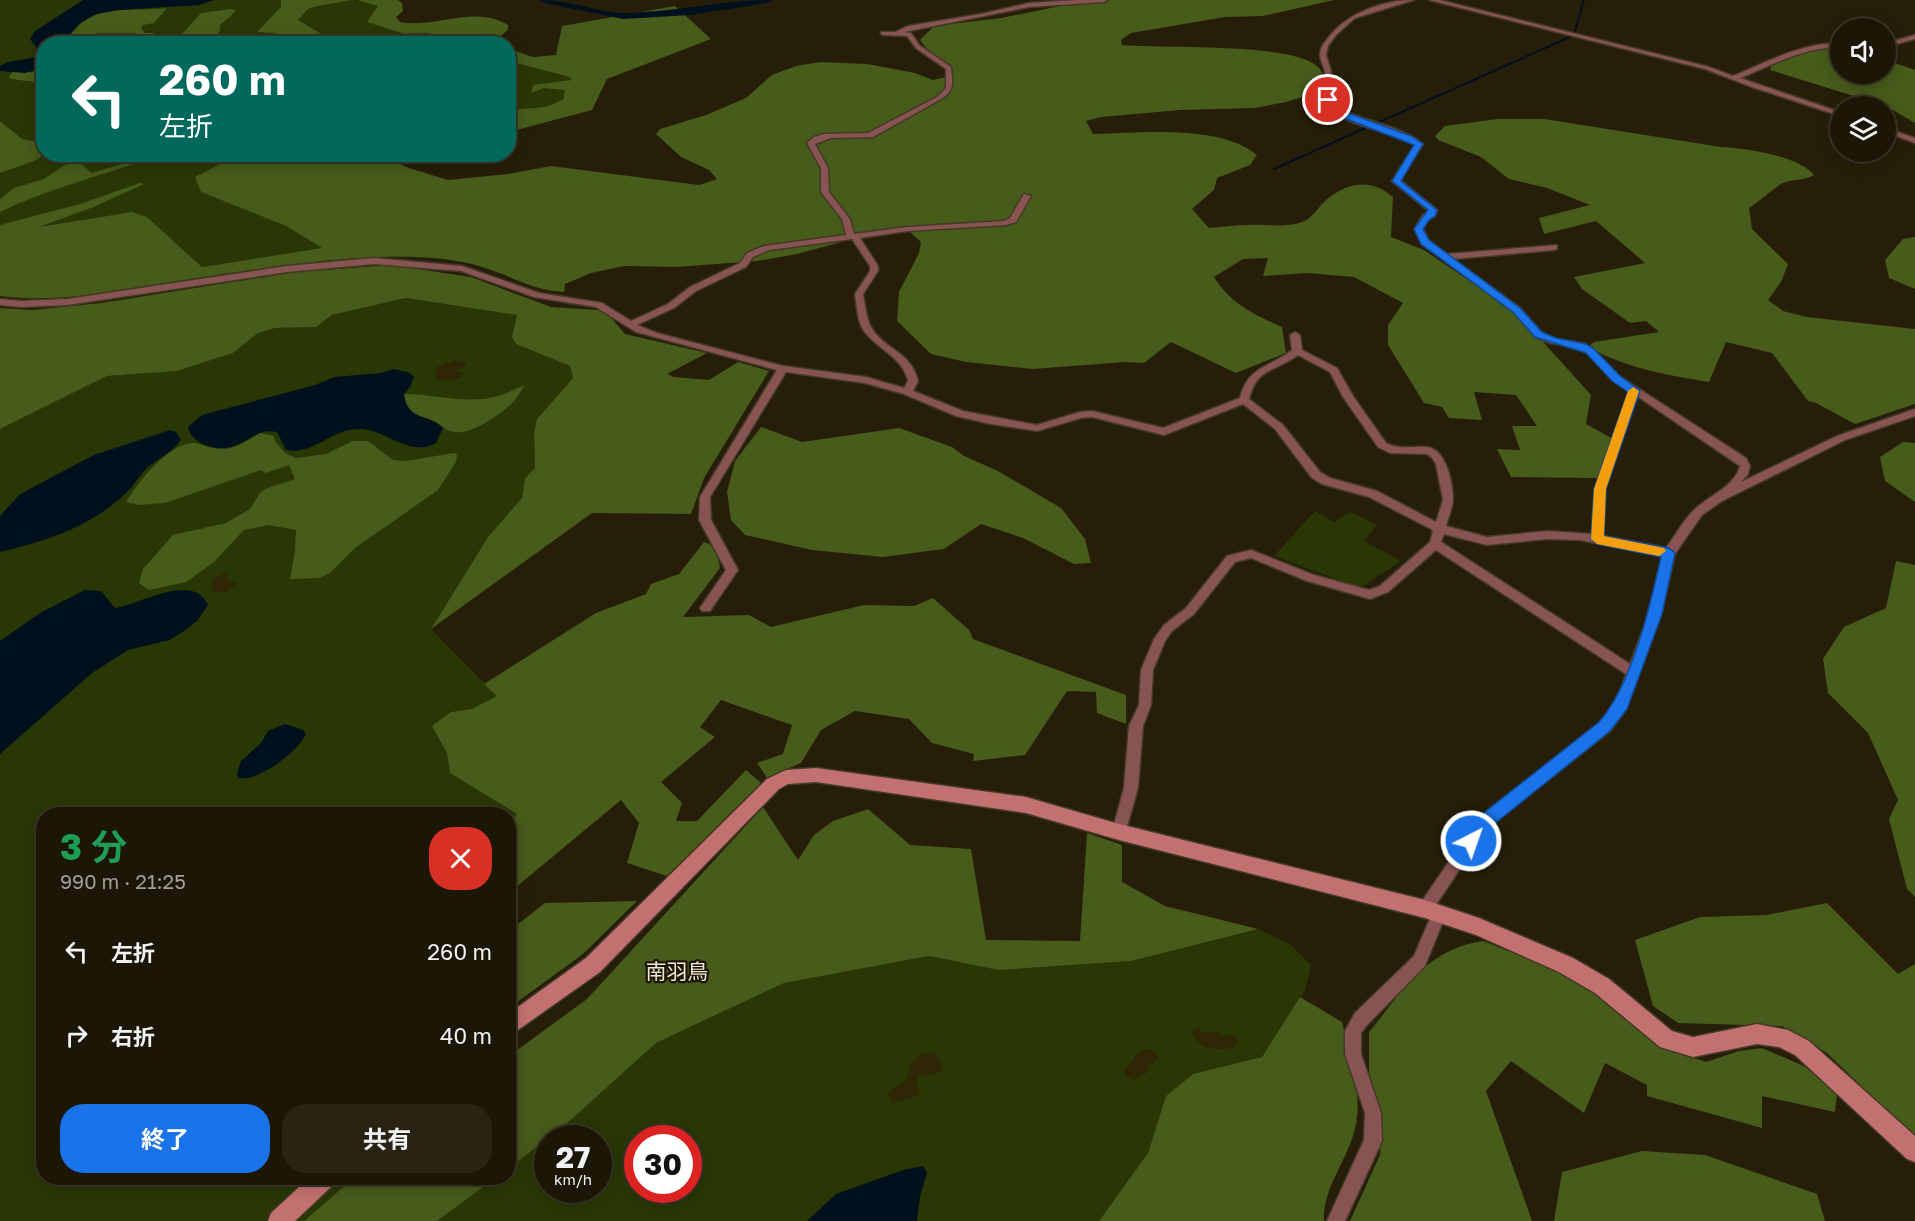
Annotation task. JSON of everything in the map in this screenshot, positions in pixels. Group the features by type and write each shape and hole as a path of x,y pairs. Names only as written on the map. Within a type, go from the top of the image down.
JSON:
{"street":[{"path":"897,33 908,28 981,16 1029,5 1104,0"},
{"path":"1336,1221 1373,1141 1373,1113 1353,1054 1353,1031 1361,1019 1420,961 1432,912 1482,824 1605,727 1620,709 1655,614 1669,553 1698,512 1718,498 1743,474 1745,466 1742,461 1616,378 1590,351 1582,346 1553,341 1539,334 1517,310 1425,242 1420,236 1419,229 1425,218 1432,214 1432,210 1396,181 1419,144 1343,115 1326,105 1328,71 1323,55 1325,46 1342,25 1353,17 1395,1 1411,0"},
{"path":"1432,0 1707,68 1830,111"},
{"path":"883,33 909,34 918,47 949,68 947,74 949,92 870,135 858,138 830,135 819,137 811,143 825,164 827,173 825,192 846,219 853,237 874,266 874,272 859,294 867,329 893,351 910,371 913,381 907,392"},
{"path":"1896,42 1915,37"},
{"path":"1734,78 1782,55 1830,46"},
{"path":"1896,134 1915,141"},
{"path":"631,324 657,314 702,284 743,265 757,251 774,246 907,229 1006,223 1013,220 1027,196"},
{"path":"1444,257 1554,247"},
{"path":"0,302 21,304 67,302 257,273 374,261 414,263 480,274 510,287 603,306 631,324 654,335 783,369 856,377 907,392 960,414 991,421 1037,428 1080,415 1092,414 1122,420 1157,432 1181,427 1244,400"},
{"path":"1295,335 1297,351"},
{"path":"1244,400 1245,389 1254,375 1289,358 1297,351"},
{"path":"1119,832 1131,788 1136,726 1145,705 1147,670 1160,639 1168,628 1190,610 1231,559 1251,554 1311,578 1370,595 1384,589 1435,544 1448,500 1441,464 1436,456 1429,452 1390,450 1382,445 1348,397 1334,370 1297,351"},
{"path":"706,608 732,570 705,520 705,497 783,369"},
{"path":"1597,539 1600,489 1634,391"},
{"path":"1244,400 1279,427 1316,475 1326,481 1373,494 1440,529 1487,541 1548,535 1597,539 1669,553"},
{"path":"1718,498 1841,438 1915,412"},
{"path":"1435,544 1633,672"},
{"path":"516,1021 593,965 773,784 786,777 816,775 1026,805 1119,832 1432,912 1479,927 1566,965 1602,986 1667,1040 1693,1047 1757,1034 1781,1037 1802,1048 1915,1151"},
{"path":"279,1221 317,1185"}],"green space":[{"path":"0,0 281,0 281,7 318,7 352,0 371,2 379,6 368,22 404,34 426,33 440,36 36,36 36,142 22,139 0,121"},
{"path":"281,0 352,0 309,8 298,20 325,36 281,36 257,32 281,7"},
{"path":"357,0 398,0 402,3 403,11 396,17 400,22 482,17 495,19 508,25 508,30 501,36 404,34 367,22 378,6"},
{"path":"1090,0 1334,0 1263,16 1225,17 1131,33 1121,40 1122,45 1255,50 1304,59 1318,67 1326,79 1319,92 1255,108 1180,110 1101,117 1086,121 1093,134 1179,132 1201,134 1241,145 1257,155 1250,165 1217,178 1214,190 1192,209 1209,228 1295,224 1309,218 1334,194 1351,186 1368,185 1385,191 1393,197 1391,237 1424,250 1518,314 1591,395 1586,424 1613,439 1599,478 1511,477 1497,449 1520,450 1512,426 1537,426 1516,395 1474,392 1482,420 1449,418 1442,407 1424,403 1388,345 1388,325 1403,303 1354,277 1307,273 1263,276 1268,258 1243,259 1214,277 1235,301 1252,313 1282,327 1286,353 1236,373 1171,342 1144,363 1125,362 1033,369 966,362 931,354 897,321 899,292 919,253 921,242 910,232 882,231 797,254 757,261 676,267 624,266 591,273 565,284 564,292 541,289 458,261 391,257 294,264 58,298 0,296 0,225 80,204 140,183 144,184 91,208 39,227 132,212 147,217 202,267 322,248 286,226 201,192 195,177 220,164 231,162 395,162 448,180 508,174 551,166 699,185 717,179 709,170 681,157 656,134 660,129 706,115 746,98 772,75 796,66 820,62 867,64 915,73 933,80 946,77 953,70 928,51 920,40 934,26 1001,18"},
{"path":"675,6 711,39 607,79 592,110 516,130 516,110 541,108 563,99 565,90 544,88 531,93 533,85 572,80 569,77 516,63 516,51 533,57 556,55 562,26"},
{"path":"167,8 154,23 143,25 141,28 145,33 153,33 156,36 140,36 135,33 98,33 92,36 69,36 86,21 109,11"},
{"path":"231,9 236,11 220,25 220,31 216,36 180,36 201,13"},
{"path":"1830,47 1830,84 1896,84 1896,63 1915,70 1915,123 1896,112 1896,96 1854,96 1770,70 1773,61"},
{"path":"516,63 569,77 572,80 559,103 546,108 516,110"},
{"path":"36,71 36,82 11,79 9,76 13,72"},
{"path":"1498,119 1544,119 1744,149 1785,158 1807,168 1814,175 1781,184 1749,208 1752,229 1788,264 1781,282 1768,300 1783,311 1807,317 1915,329 1915,404 1855,424 1808,401 1772,353 1726,342 1709,382 1632,365 1588,347 1594,342 1659,332 1646,321 1630,323 1582,289 1574,277 1645,263 1596,221 1544,234 1539,218 1590,205 1547,188 1509,179 1481,157 1438,140 1435,136 1445,126"},
{"path":"0,121 22,139 36,142 36,160 0,173"},
{"path":"34,161 231,162 220,164 195,177 201,192 286,226 322,248 202,267 147,217 105,216 0,236 0,173"},
{"path":"130,162 138,162 54,190 0,212 0,199 14,188 44,179 65,165 75,163 83,165 91,173"},
{"path":"1915,237 1915,289 1889,278 1885,260 1903,239"},
{"path":"391,265 471,277 551,307 598,310 608,314 625,334 707,353 667,374 674,377 709,380 738,362 769,371 704,478 691,514 592,513 431,629 488,537 522,498 525,478 535,468 534,433 537,419 573,378 570,366 516,344 512,337 517,315 406,298 332,315 316,327 275,328 258,333 233,353 177,371 107,376 0,429 0,308 32,310 101,303 296,272"},
{"path":"406,298 517,315 512,337 516,344 570,366 573,378 537,419 534,433 535,468 525,478 522,498 488,537 431,629 497,696 472,709 451,712 447,753 450,773 506,807 36,807 36,1185 516,1185 516,1119 551,1125 534,1125 534,1203 612,1203 612,1125 565,1125 656,1043 784,983 929,956 998,970 1131,961 1258,929 1291,945 1311,965 1305,990 1262,1057 1193,1074 1166,1096 1148,1153 1099,1221 0,1221 0,429 107,376 177,371 233,353 258,333 275,328 316,327 332,315"},
{"path":"525,385 513,402 496,416 482,425 460,432 450,431 417,415 407,405 404,394 483,399 502,395"},
{"path":"761,427 802,442 899,428 952,447 964,456 998,471 1061,508 1085,539 1091,563 1074,564 1023,538 981,524 944,549 883,557 812,550 745,535 731,520 727,492 735,461"},
{"path":"260,433 274,436 275,441 285,453 296,458 326,454 353,441 368,441 393,460 406,461 454,453 457,454 456,462 438,490 355,548 330,573 319,578 290,579 296,530 268,525 244,530 214,562 186,582 149,590 139,583 143,569 173,535 226,523 250,509 265,489 295,479 289,465 266,473 261,470 165,503 138,505 126,502 138,484 165,456 185,444 195,443 226,449 238,446"},
{"path":"1903,442 1915,443 1915,502 1885,481 1880,457"},
{"path":"1315,511 1334,522 1350,512 1377,525 1364,541 1401,561 1360,588 1274,556"},
{"path":"704,542 716,547 720,568 683,617 749,615 771,627 864,605 914,606 933,598 969,630 973,639 1126,695 1126,724 1097,713 1096,692 1067,691 1025,755 973,761 974,754 932,743 909,719 855,711 821,730 801,763 767,778 757,763 783,754 792,725 721,700 700,727 715,737 661,782 682,803 676,821 697,821 746,770 761,783 667,876 627,863 639,823 621,800 516,887 516,807 506,807 450,773 447,753 432,726 451,712 472,709 497,696 484,684 596,613 646,594 651,584 679,574"},
{"path":"1896,561 1915,565 1915,897 1907,889 1889,819 1898,800 1868,733 1828,693 1823,659 1844,627 1886,608"},
{"path":"763,807 798,860 814,835 833,821 868,809 910,845 971,849 986,940 1080,941 1087,833 1122,845 1122,882 1165,906 1258,929 1131,961 998,970 929,956 784,983 656,1043 565,1125 534,1125 534,1149 516,1163 516,1051 587,999"},
{"path":"637,901 583,954 516,1003 516,926 545,903"},
{"path":"1827,903 1898,974 1915,964 1915,1138 1827,1053 1782,1026 1678,1023 1653,1006 1635,940 1700,917 1766,915"},
{"path":"1483,941 1547,966 1590,987 1676,1052 1706,1062 1739,1051 1762,1048 1804,1066 1837,1094 1835,1112 1762,1096 1762,1128 1647,1096 1647,1085 1605,1063 1584,1113 1511,1061 1486,1091 1532,1221 1350,1221 1380,1155 1382,1123 1369,1081 1369,1032 1405,987 1431,962 1463,946"},
{"path":"1300,997 1342,1022 1356,1080 1358,1110 1356,1125 1330,1189 1324,1221 1099,1221 1148,1153 1166,1096 1193,1074 1262,1057"},
{"path":"1642,1151 1705,1155 1817,1194 1825,1221 1554,1221 1562,1172"},
{"path":"346,1185 486,1185 437,1221 304,1221"}],"sand":[{"path":"456,360 467,363 463,368 454,370 461,373 462,377 450,380 437,379 435,368"},
{"path":"225,573 228,575 227,580 238,583 226,592 220,593 212,590 212,579"},
{"path":"1198,1027 1203,1033 1218,1031 1222,1037 1234,1035 1239,1042 1233,1048 1208,1048 1199,1043 1192,1032"},
{"path":"1145,1049 1153,1050 1159,1058 1148,1066 1148,1072 1134,1080 1126,1076 1125,1069 1133,1061 1135,1054"},
{"path":"930,1052 937,1054 943,1069 939,1073 919,1076 916,1084 919,1090 917,1096 895,1103 891,1101 888,1094 894,1087 904,1083 914,1059"}],"water":[{"path":"83,0 214,0 199,5 119,10 96,14 80,23 69,36 36,36 36,47 30,39 35,31"},
{"path":"36,57 36,70 25,73 0,71 0,66 8,62"},
{"path":"394,369 410,373 414,377 404,394 410,409 438,423 443,428 436,443 426,447 417,447 361,429 342,432 306,449 286,450 277,432 270,431 260,433 240,444 221,448 200,443 190,433 188,427 202,415 315,385 335,377 381,373"},
{"path":"170,430 176,432 181,440 177,445 146,469 128,491 100,514 52,537 0,552 0,516 19,495 94,455"},
{"path":"85,590 101,591 115,608 178,590 201,595 208,605 197,621 170,640 128,650 92,673 0,754 0,641 40,613"},
{"path":"285,724 303,730 306,734 302,741 287,756 267,770 247,778 239,778 237,774 241,761 261,743 268,731"},
{"path":"923,1166 927,1173 920,1196 917,1221 807,1221 836,1194 903,1170"}],"waterway":[{"path":"545,0 623,16 690,12 736,5"},
{"path":"741,4 767,0"},
{"path":"1579,17 1584,0"},
{"path":"1575,32 1578,20"},
{"path":"1375,124 1572,36"},
{"path":"1274,169 1370,126"}],"slow traffic":[{"path":"1633,391 1600,489 1597,539 1659,551"}],"district":[{"name":"南羽鳥","path":"677,972"}],"route":[{"path":"1328,100 1326,105 1334,111 1419,144 1396,181 1432,210 1432,214 1425,218 1419,229 1420,236 1425,242 1517,310 1546,339 1582,346 1590,351 1616,378 1634,391 1600,489 1597,539 1669,553 1655,614 1620,709 1605,727 1482,824 1471,841"}]}
